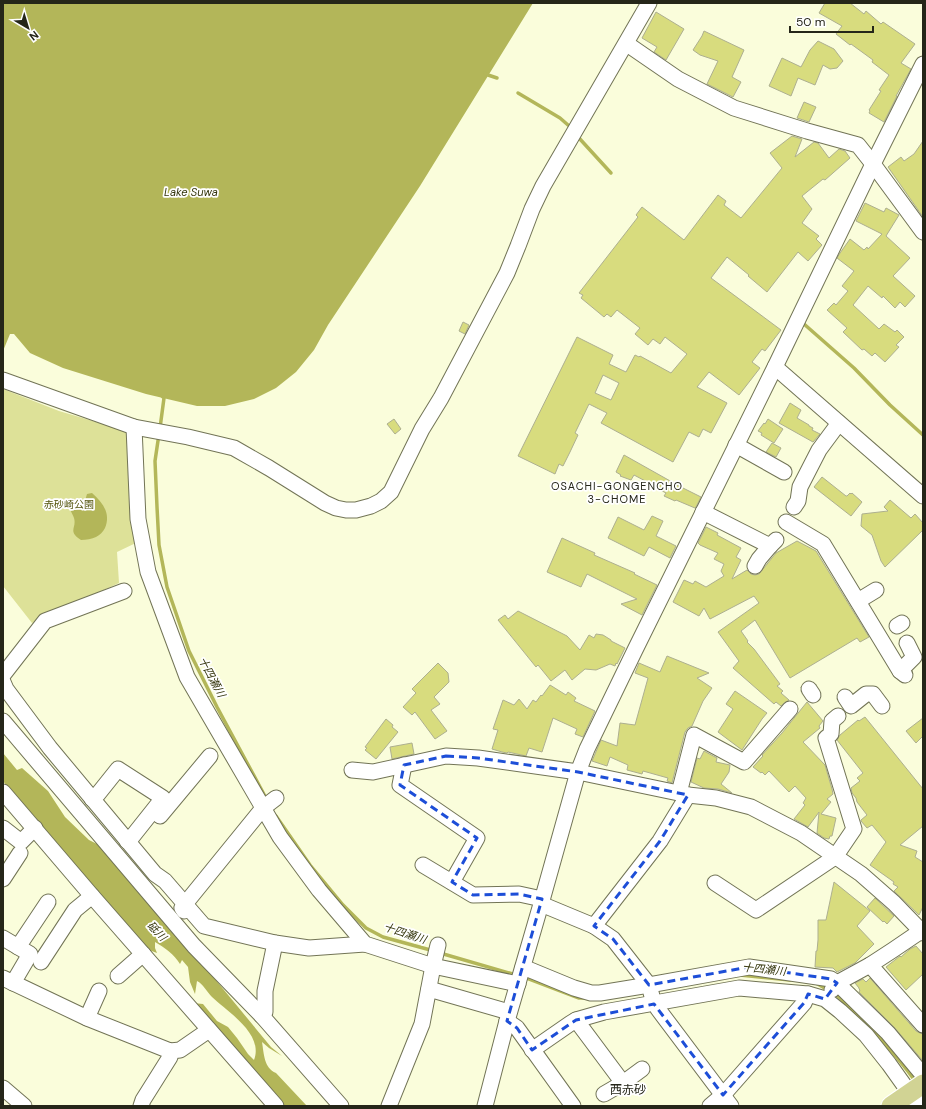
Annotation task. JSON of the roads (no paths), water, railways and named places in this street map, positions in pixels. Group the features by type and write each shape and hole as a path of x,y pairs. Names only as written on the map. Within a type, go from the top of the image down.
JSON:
{"main road":[{"path":"892,1106 918,1090"}],"street":[{"path":"3,380 138,428 234,448 325,503 336,508 356,510 381,501 391,492 422,429 441,398 507,273 532,209 543,186 649,3"},
{"path":"630,46 678,80 734,108 858,145 923,232"},
{"path":"485,1106 508,1017 578,772 587,749 703,512 733,464 736,445 923,64"},
{"path":"775,367 923,496"},
{"path":"798,506 800,487 819,450 839,423"},
{"path":"138,428 138,519 148,572 188,676 270,803 280,837 319,890 365,944"},
{"path":"736,445 784,472"},
{"path":"703,512 773,543 755,566"},
{"path":"786,522 823,544 858,601 883,654 903,673 914,657 906,643"},
{"path":"3,675 45,621 124,592"},
{"path":"858,601 881,594"},
{"path":"3,682 6,689 50,748 92,799 155,874 165,882 204,926 275,943 309,948 365,944 433,965 520,976 591,993 652,994 748,987 808,994 831,991 922,932 894,903 861,874 801,833 751,807 716,798 684,794 578,772 478,758 446,756 373,772 352,770"},
{"path":"845,697 851,706 866,694 873,694 882,706"},
{"path":"594,926 660,840 684,794 694,735 744,762 790,709"},
{"path":"715,883 756,910 835,856 854,829 826,738 831,734 833,718"},
{"path":"3,721 194,946 262,1016 341,1106"},
{"path":"131,845 138,846 139,841 210,756"},
{"path":"404,765 400,785 477,838 452,882"},
{"path":"92,799 98,794 118,769 163,798 132,838 131,845"},
{"path":"3,792 276,1106"},
{"path":"194,946 202,940 182,908 270,803"},
{"path":"3,828 21,842 35,828"},
{"path":"3,879 20,853"},
{"path":"423,865 473,895 519,894 542,901 594,926 613,939 652,994 658,1009 727,1100"},
{"path":"155,874 161,896 156,901"},
{"path":"41,962 75,910 92,896"},
{"path":"18,947 48,902"},
{"path":"3,938 30,954 8,980 87,1018 170,1051 180,1050 209,1030"},
{"path":"262,1016 265,1012 265,992 275,943"},
{"path":"389,1106 422,1024 438,946"},
{"path":"118,976 143,954"},
{"path":"870,965 923,1025"},
{"path":"748,987 749,969"},
{"path":"532,1050 576,1020 604,1012 652,994 749,969 832,979 831,991 840,1011 866,1035 890,1064 918,1090"},
{"path":"428,989 508,1017 573,1106"},
{"path":"87,1018 99,991"},
{"path":"831,991 888,1033 918,1090"},
{"path":"710,1106 727,1100 804,1003 808,994"},
{"path":"576,1020 623,1083"},
{"path":"141,1106 142,1100 170,1057 170,1051"},
{"path":"604,1094 623,1083 642,1069"},
{"path":"3,1088 24,1106"}],"water":[{"name":"Lake Suwa","path":"3,3 533,3 420,186 328,325 314,350 296,372 276,388 254,399 225,406 197,406 146,394 63,368 30,353 14,334 10,334 3,351"},
{"path":"92,493 105,509 107,523 99,535 91,539 81,540 73,532 75,521 70,509 73,506 84,504 87,494"},
{"name":"砥川","path":"3,753 17,770 22,768 48,791 65,817 89,840 99,845 210,973 271,1047 282,1056 262,1042 265,1060 269,1068 276,1073 307,1106 283,1106 193,1003 203,1004 217,1021 228,1027 254,1060 256,1050 254,1041 243,1024 212,997 197,981 195,994 190,982 188,967 182,960 180,964 175,957 155,942 157,953 149,950 9,789 3,781"}],"waterway":[{"path":"485,73 497,78"},
{"path":"518,93 560,118 568,125"},
{"path":"579,138 611,173"},
{"path":"804,324 854,368 890,405 923,435"},
{"name":"十四瀬川","path":"160,428 164,398 162,396"},
{"name":"十四瀬川","path":"159,434 155,461 157,507 159,545 167,587 189,651 267,800"},
{"name":"十四瀬川","path":"276,816 310,865 343,905 366,928 383,937 434,951"},
{"name":"十四瀬川","path":"440,953 516,975"},
{"name":"十四瀬川","path":"740,975 790,980"},
{"name":"十四瀬川","path":"524,977 579,998 584,998"},
{"name":"十四瀬川","path":"816,983 828,990"},
{"name":"十四瀬川","path":"833,993 858,1015 898,1059 916,1082"}],"district":[{"name":"OSACHI-GONGENCHO 3-CHOME","path":"617,492"},
{"name":"西赤砂","path":"628,1090"}],"park label":[{"name":"赤砂崎公園","path":"69,504"}]}
